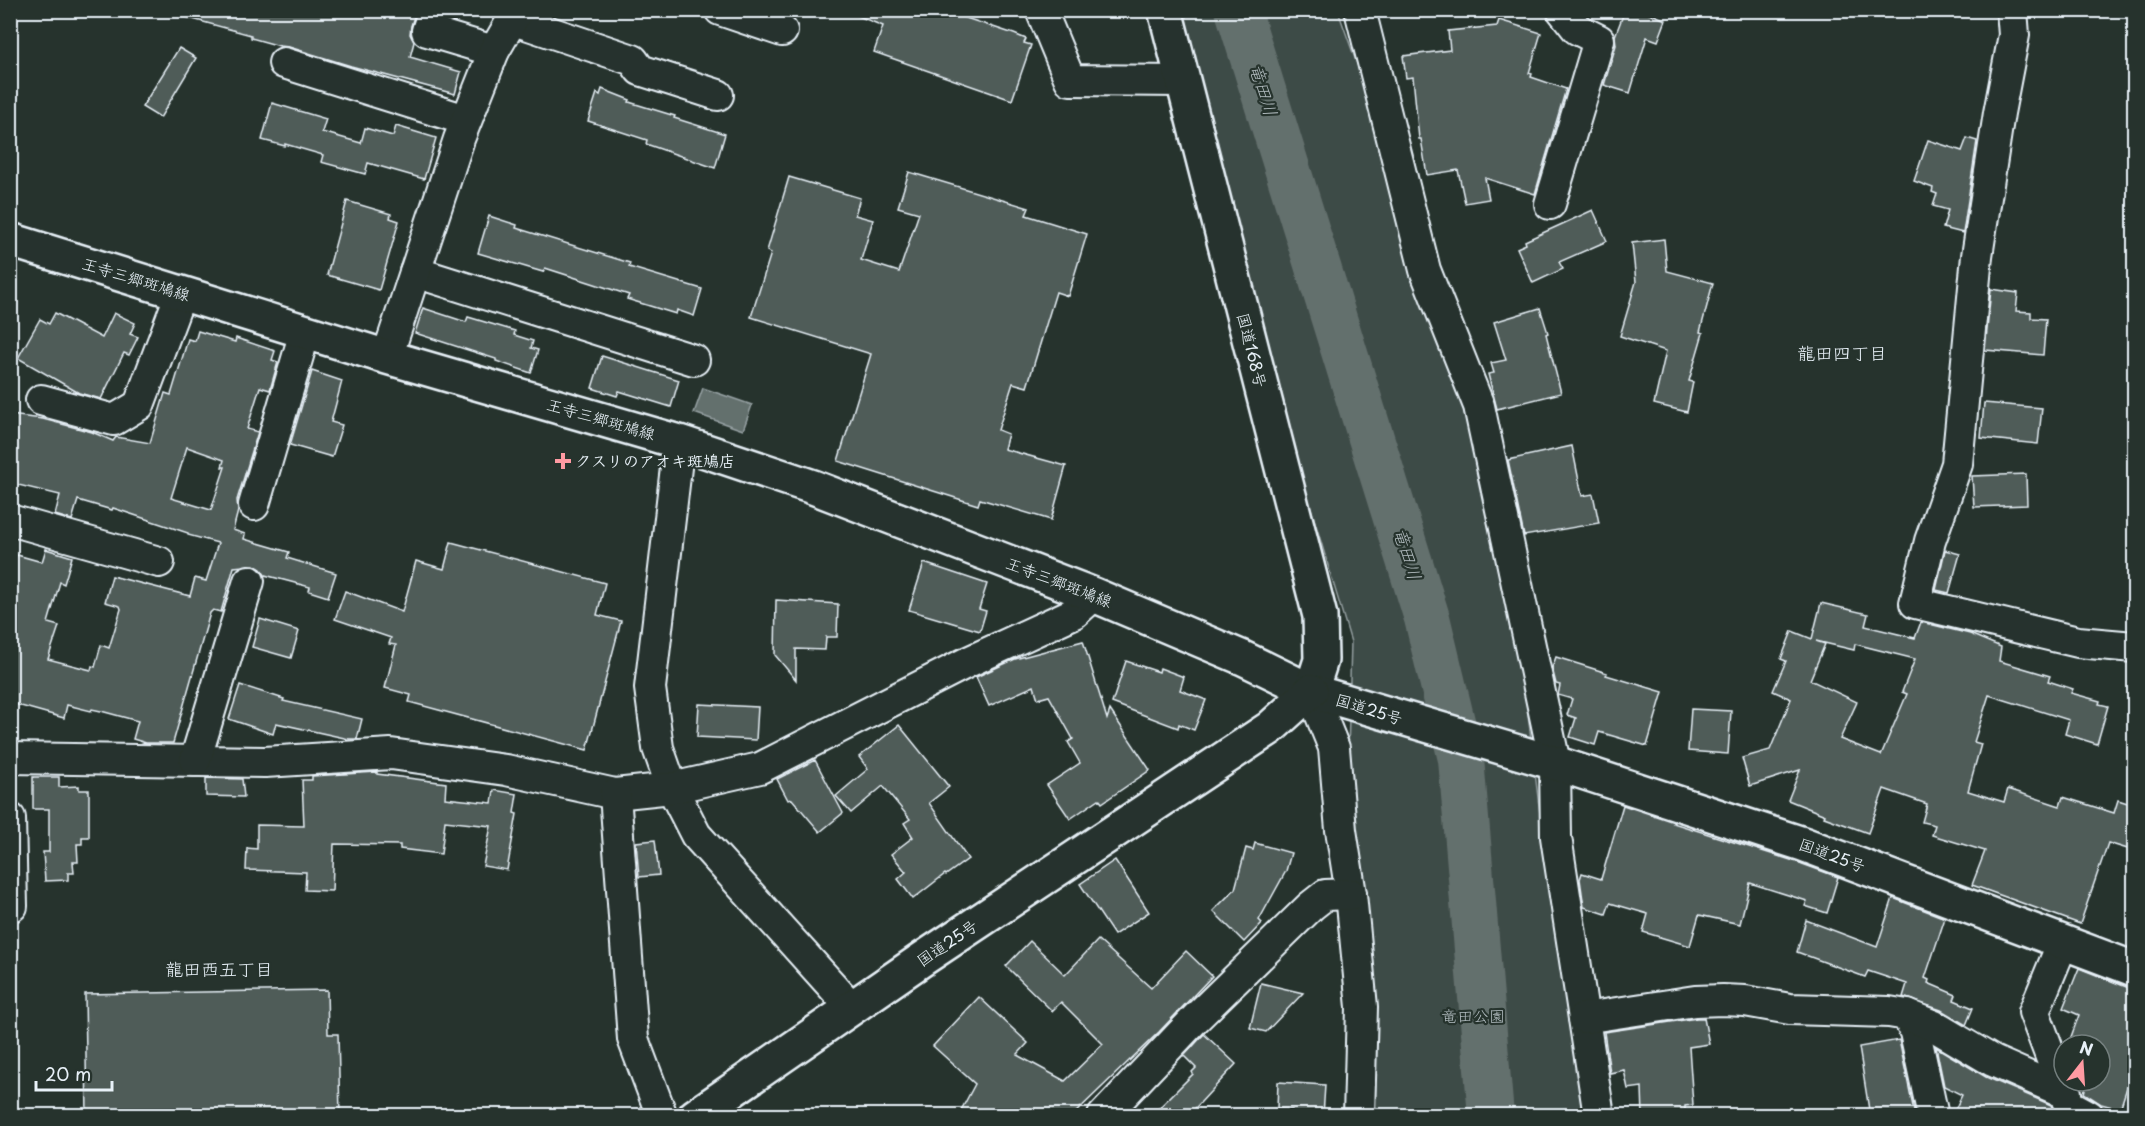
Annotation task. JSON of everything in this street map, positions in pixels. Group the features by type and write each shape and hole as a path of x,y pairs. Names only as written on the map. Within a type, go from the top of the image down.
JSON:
{"main road":[{"name":"国道168号","path":"1165,10 1320,616 1321,660 1311,691"},
{"name":"王寺三郷斑鳩線","path":"10,240 387,357 679,442 813,487 1094,595 1243,658 1311,691"},
{"name":"国道25号","path":"695,1116 1270,728 1311,691 1555,763 1803,844 2134,969"}],"street":[{"path":"434,10 427,31 494,51"},
{"path":"720,10 782,31"},
{"path":"1041,10 1070,80 1183,81"},
{"path":"1360,10 1425,270 1479,406 1555,763 1556,837 1599,1116"},
{"path":"1550,204 1599,40 1577,29 1562,10"},
{"path":"2012,10 2014,35 1999,113 1977,256 1957,464 1930,541 1915,603 2078,642 2134,647"},
{"path":"387,357 466,120 494,51 516,15 633,60 640,70 718,95"},
{"path":"284,63 466,120"},
{"path":"415,272 694,360"},
{"path":"41,400 114,420 139,405 181,293"},
{"path":"254,505 305,332"},
{"path":"679,442 650,688 658,748 672,788 696,835 852,1008"},
{"path":"10,520 159,562"},
{"path":"195,761 249,581"},
{"path":"10,758 265,762 391,754 506,770 615,794 672,788 760,768 968,662 1074,613 1094,595"},
{"path":"1311,691 1334,748 1341,830 1351,894 1362,1007 1359,1116"},
{"path":"615,794 633,1039 662,1116"},
{"path":"10,818 12,906"},
{"path":"1103,1116 1195,1019 1311,906 1325,895 1351,894"},
{"path":"2063,942 2034,1012 2072,1107"},
{"path":"1584,1018 1695,1001 1723,1000 1745,1001 1790,1009 1857,1010 1907,1015 1934,1026 2072,1107"},
{"path":"1907,1015 1915,1032 1933,1116"}],"green space":[{"name":"竜田公園","path":"1181,11 1338,11 1372,106 1468,411 1521,656 1542,831 1585,1115 1368,1115 1349,814 1351,642 1295,455"}],"shaded area":[{"path":"703,388 752,405 743,430 694,413"}],"building":[{"path":"186,10 416,10 411,26 410,34 414,42 410,57 461,72 455,94 251,38 251,35 185,17"},
{"path":"962,10 960,16 1014,34 1026,39 1024,43 1031,45 1012,100 874,52 883,26 846,11"},
{"path":"1625,10 1642,10 1666,20 1658,41 1647,37 1630,93 1604,85 1616,45 1615,36"},
{"path":"1499,20 1541,33 1529,73 1532,74 1531,77 1566,89 1535,194 1485,178 1489,199 1465,203 1458,170 1427,175 1421,139 1419,139 1413,77 1406,78 1403,56 1450,50 1448,31 1497,26"},
{"path":"179,48 196,58 160,118 142,107"},
{"path":"602,89 630,100 629,102 725,134 715,168 646,144 647,140 588,121 597,93 600,95"},
{"path":"272,103 326,119 322,132 361,143 365,128 393,136 396,126 436,138 424,179 368,163 365,174 321,162 323,155 262,140"},
{"path":"1967,138 1977,141 1963,233 1943,228 1948,210 1933,206 1937,194 1932,192 1933,188 1914,181 1928,140 1962,151"},
{"path":"909,172 1029,208 1026,215 1087,234 1068,296 1056,292 1027,387 1013,383 998,430 1008,434 1004,449 1066,466 1051,520 980,499 978,505 838,461 871,354 751,317 771,253 767,251 789,177 860,198 855,215 873,220 861,260 899,272 919,213 898,207"},
{"path":"347,201 391,214 390,218 399,221 379,290 327,275"},
{"path":"1593,210 1607,241 1559,262 1563,269 1533,283 1517,248 1526,244 1525,241"},
{"path":"489,216 517,225 516,228 630,263 629,267 702,289 694,316 677,310 676,314 627,299 629,295 545,268 543,272 478,253"},
{"path":"1664,239 1667,271 1713,283 1700,332 1703,333 1689,381 1693,382 1687,412 1654,404 1666,351 1620,336 1636,282 1632,243"},
{"path":"1991,289 2018,293 2016,311 2031,312 2031,318 2046,319 2043,355 1985,350"},
{"path":"423,308 466,322 468,317 515,331 514,335 533,341 531,348 538,350 531,373 496,361 496,359 415,333"},
{"path":"1540,308 1561,393 1497,409 1488,374 1494,373 1491,363 1506,360 1494,322"},
{"path":"55,313 102,338 114,313 135,323 130,334 138,337 129,355 124,353 101,399 79,393 18,358 40,319 49,324"},
{"path":"198,331 235,342 236,338 275,351 272,360 278,362 270,390 260,387 247,429 258,432 237,500 238,511 233,530 245,534 244,539 289,552 287,558 336,573 328,597 309,591 310,587 265,575 254,565 234,567 221,612 213,610 210,613 173,743 146,743 133,739 138,721 101,711 67,705 64,718 10,703 10,557 15,559 17,555 42,562 46,549 72,557 64,584 60,582 48,623 59,626 48,659 91,670 92,666 95,667 101,645 109,648 121,609 120,606 105,602 112,576 190,596 195,578 206,581 218,543 188,535 188,533 113,508 112,510 78,500 72,520 55,515 60,495 10,483 10,415 43,419 92,432 113,441 116,437 150,443 165,393 171,395 188,339 195,341","holes":["187,447 224,460 222,467 225,467 211,510 171,498"]},
{"path":"602,356 679,380 671,407 619,391 617,396 592,388"},
{"path":"312,371 342,381 331,422 342,425 332,457 290,445"},
{"path":"1984,403 2042,408 2038,444 1981,438"},
{"path":"1572,446 1582,496 1593,494 1599,523 1524,536 1508,460"},
{"path":"2026,474 2027,505 1974,507 1972,476"},
{"path":"451,542 605,583 597,615 621,621 587,750 409,702 411,695 385,688 396,645 389,644 391,638 335,619 345,591 402,612 416,561 444,569"},
{"path":"1945,550 1960,554 1949,593 1936,590"},
{"path":"924,563 987,584 979,609 986,611 980,631 909,610"},
{"path":"776,600 838,604 837,637 826,637 825,650 796,649 796,680 775,655"},
{"path":"1821,603 1868,614 1865,626 1915,638 1921,622 1970,634 2001,647 1999,661 2050,676 2048,681 2073,689 2071,693 2100,701 2099,704 2108,706 2097,744 2065,734 2069,720 1989,695 1974,742 1981,744 1968,791 2004,802 2008,789 2060,806 2063,797 2114,813 2118,800 2134,805 2134,839 2131,850 2108,843 2080,924 1972,885 1985,851 1932,835 1935,825 1922,822 1927,804 1884,789 1868,833 1824,817 1825,815 1788,800 1800,770 1750,786 1742,758 1770,750 1791,699 1773,691 1786,661 1781,659 1792,631 1812,639","holes":["1816,641 1854,650 1855,644 1915,659 1902,692 1907,694 1881,755 1840,739 1857,702 1810,680 1825,644"]},
{"path":"260,619 299,631 291,658 252,647"},
{"path":"1083,641 1107,719 1110,710 1150,770 1102,803 1099,799 1070,819 1047,785 1080,763 1068,742 1073,739 1049,696 1038,699 1034,686 989,706 976,677 1015,659"},
{"path":"1556,657 1663,692 1647,746 1599,732 1595,745 1570,737 1576,718 1567,715 1572,699 1558,695 1560,685 1556,684 1552,668"},
{"path":"1126,661 1159,672 1160,668 1184,677 1180,690 1206,700 1194,730 1179,724 1178,728 1112,703"},
{"path":"240,685 284,699 283,701 362,719 357,739 276,723 273,734 229,719"},
{"path":"699,704 758,707 756,740 697,737"},
{"path":"1691,709 1731,711 1728,754 1688,751"},
{"path":"899,725 949,787 929,803 968,859 913,899 898,879 906,872 891,854 913,837 904,823 910,819 883,786 851,813 836,796 868,769 859,757"},
{"path":"815,760 843,813 820,832 792,799 788,800 777,779"},
{"path":"377,772 377,774 446,783 445,798 492,803 494,790 517,794 514,813 517,814 507,870 483,866 491,826 445,821 441,854 400,849 400,845 334,844 332,891 305,890 306,872 246,870 247,848 257,849 257,825 304,826 302,780 312,780 312,776"},
{"path":"33,777 59,777 59,787 79,786 79,790 89,790 89,837 82,837 82,844 77,844 78,862 73,862 74,873 68,873 68,880 45,881 43,852 49,852 49,809 33,809"},
{"path":"206,778 242,779 244,797 206,796"},
{"path":"1623,805 1838,877 1827,913 1805,906 1807,901 1750,883 1740,924 1699,915 1690,946 1643,932 1648,914 1610,903 1606,914 1584,907 1580,879 1582,873 1601,879"},
{"path":"655,840 659,875 639,877 636,842"},
{"path":"1255,843 1291,853 1286,871 1259,920 1262,923 1244,942 1213,911 1235,889 1246,848 1253,850"},
{"path":"1115,860 1149,912 1114,935 1080,884"},
{"path":"1893,898 1945,918 1925,978 1929,980 1928,983 1956,995 1954,1000 1973,1008 1966,1025 1941,1010 1903,997 1907,984 1868,971 1865,977 1797,952 1806,920 1877,947"},
{"path":"1098,940 1151,988 1186,951 1212,976 1159,1032 1072,1116 958,1116 975,1084 933,1046 979,997 1028,1043 1017,1055 1065,1081 1103,1044 1061,1002 1052,1011 1006,966 1030,941 1065,975"},
{"path":"2079,968 2134,990 2134,1077 2131,1075 2120,1109 2101,1104 2084,1093 2112,1093 2112,1033 2072,1033 2079,1015 2063,1008"},
{"path":"1261,983 1303,993 1266,1032 1250,1028"},
{"path":"327,990 328,1034 338,1034 340,1116 87,1116 85,994"},
{"path":"1704,1018 1709,1044 1689,1047 1693,1105 1685,1106 1685,1116 1643,1116 1642,1087 1628,1089 1624,1070 1610,1073 1604,1032"},
{"path":"1204,1034 1236,1064 1188,1116 1151,1116 1193,1074 1196,1068 1184,1056"},
{"path":"1899,1040 1915,1116 1870,1116 1859,1047"},
{"path":"1936,1047 1986,1077 2051,1105 2056,1116 1952,1116 1962,1095 1944,1086"},
{"path":"1278,1082 1325,1085 1323,1116 1292,1116 1292,1110 1277,1109"}],"waterway":[{"name":"竜田川","path":"1238,10 1427,618 1461,759 1491,1116"}],"place":[{"name":"クスリのアオキ斑鳩店","path":"563,461"}],"district":[{"name":"龍田四丁目","path":"1842,354"},
{"name":"龍田西五丁目","path":"219,970"}]}
